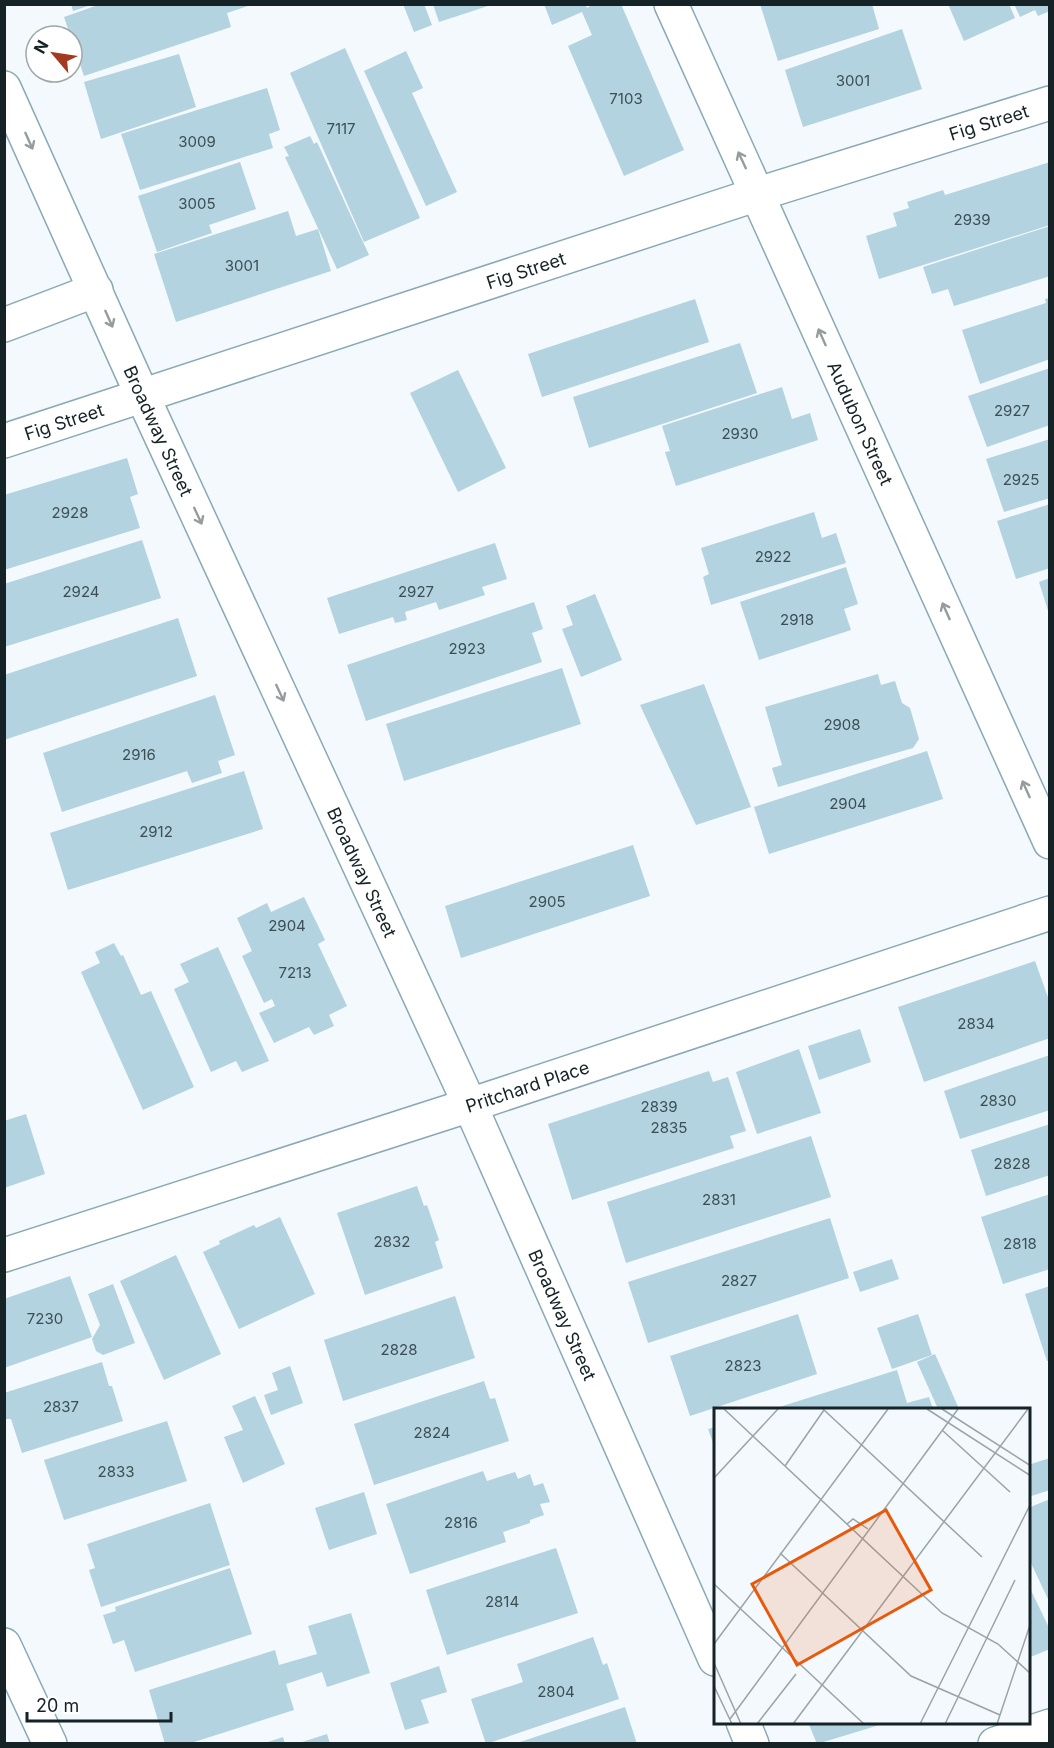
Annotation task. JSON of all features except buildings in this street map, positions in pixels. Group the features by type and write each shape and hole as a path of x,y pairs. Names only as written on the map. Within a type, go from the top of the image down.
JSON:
{"street":[{"name":"Audubon Street","path":"671,4 1050,842"},
{"name":"Broadway Street","path":"4,88 142,395 470,1105 714,1657"},
{"name":"Fig Street","path":"4,441 758,194 1050,103"},
{"path":"4,325 96,290"},
{"name":"Pritchard Place","path":"4,1255 470,1105 1050,913"},
{"path":"4,1645 50,1743"},
{"path":"744,1724 752,1743"},
{"path":"995,1743 1050,1726"}]}
